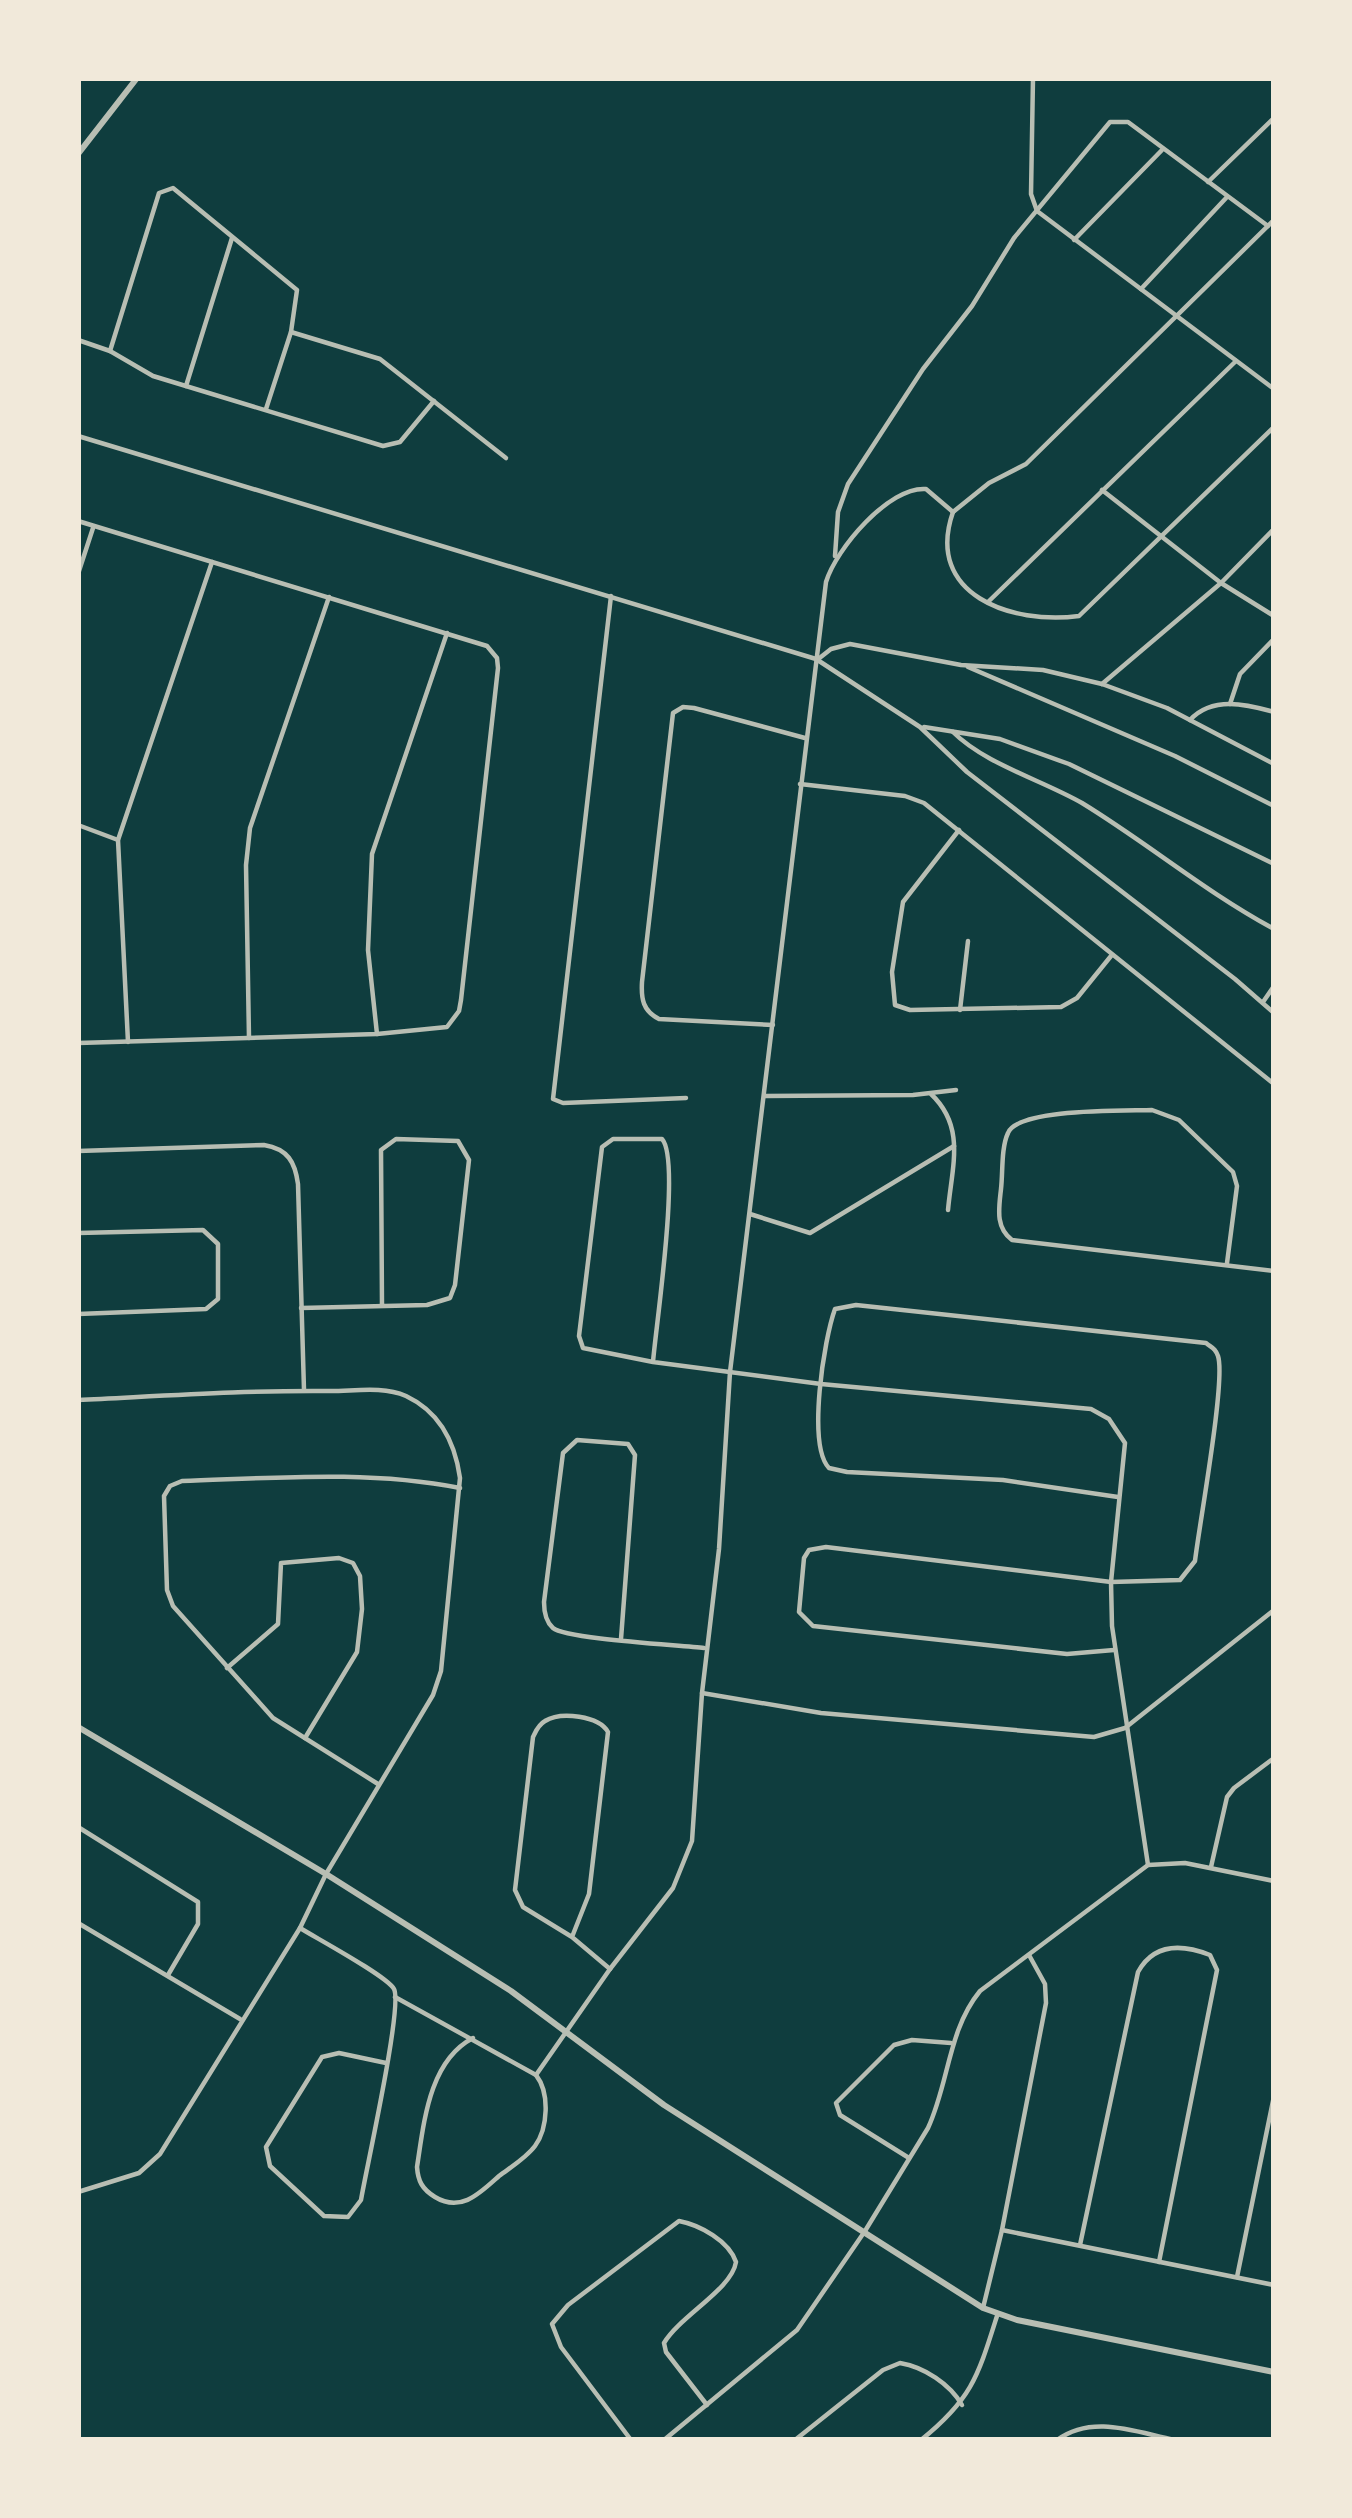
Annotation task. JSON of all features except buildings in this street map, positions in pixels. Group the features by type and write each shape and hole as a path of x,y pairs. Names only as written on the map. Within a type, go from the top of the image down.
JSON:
{"street":[{"path":"78,154 134,82 122,78"},
{"path":"1034,78 1031,194 1036,210 1274,389"},
{"path":"1208,182 1274,118"},
{"path":"536,2075 673,1888 692,1841 730,1372 826,582 835,558 838,512 848,484 1036,210 1110,122 1128,122 1268,226"},
{"path":"1074,240 1164,148"},
{"path":"110,351 161,190 173,188 297,290 291,332 266,410"},
{"path":"1141,289 1228,196"},
{"path":"1274,220 1026,464 989,483 953,512 947,536 951,568 965,590 988,602 1034,617 1078,616 1274,427"},
{"path":"186,386 232,238"},
{"path":"291,332 380,359 506,458"},
{"path":"78,340 110,351 139,370 389,446 400,442 434,401"},
{"path":"988,602 1236,361"},
{"path":"78,436 817,659 920,727 967,772 1274,1013"},
{"path":"835,558 860,527 914,489 926,488 953,512"},
{"path":"1102,490 1221,583 1274,616"},
{"path":"78,521 447,633 493,652 498,668 459,1011 454,1021 440,1031 78,1043"},
{"path":"78,574 94,526"},
{"path":"1102,684 1221,583 1274,529"},
{"path":"128,1042 118,840 212,562"},
{"path":"610,596 553,1099 563,1103 686,1098"},
{"path":"249,1038 246,865 250,829 329,597"},
{"path":"377,1034 368,950 372,854 447,633"},
{"path":"1230,704 1240,674 1274,639"},
{"path":"817,659 850,644 961,665 1013,665 1102,684 1167,708 1274,764"},
{"path":"961,665 1175,756 1274,806"},
{"path":"1188,722 1198,711 1230,704 1274,712"},
{"path":"773,1025 659,1019 642,1002 642,982 674,712 694,708 806,738"},
{"path":"920,727 1000,739 1069,764 1274,864"},
{"path":"953,732 976,751 1062,792 1142,839 1215,897 1274,929"},
{"path":"800,784 904,796 924,803 1274,1084"},
{"path":"78,825 118,840"},
{"path":"959,830 897,916 891,992 901,1010 1069,1004 1111,956"},
{"path":"960,1010 968,941"},
{"path":"1263,1002 1274,986"},
{"path":"766,1096 956,1090"},
{"path":"931,1094 951,1117 954,1146 948,1210"},
{"path":"1226,1263 1237,1186 1233,1172 1168,1113 1039,1116 1018,1122 1007,1133 998,1215 1005,1235 1012,1240 1274,1271"},
{"path":"301,1308 382,1306 437,1304 453,1294 469,1160 465,1147 454,1139 396,1139 381,1150 382,1306"},
{"path":"653,1362 669,1202 669,1148 662,1139 613,1139 602,1148 580,1343 591,1352 653,1362 821,1384 1091,1409 1109,1419 1125,1443 1111,1582 1114,1650 1148,1865"},
{"path":"78,1151 264,1145 282,1150 295,1163 304,1390"},
{"path":"750,1214 810,1233 954,1146"},
{"path":"78,1234 202,1230 218,1244 221,1280 218,1300 206,1309 78,1313"},
{"path":"1114,1650 1067,1654 818,1627 805,1622 799,1612 804,1558 809,1550 820,1547 1111,1582 1175,1582 1189,1573 1195,1561 1219,1363 1209,1345 1063,1324 844,1304 835,1309 821,1384 818,1451 836,1471 1003,1480 1118,1497"},
{"path":"78,1400 387,1391 413,1400 445,1429 456,1451 460,1488 438,1685 326,1874 300,1928 240,2019 176,2132 151,2166 78,2192"},
{"path":"78,1420 78,1469"},
{"path":"621,1639 635,1456 628,1444 581,1439 563,1453 544,1614 559,1631 621,1639 707,1648"},
{"path":"378,1784 265,1711 173,1606 166,1590 163,1504 170,1486 182,1481 368,1476 460,1488"},
{"path":"227,1668 278,1624 281,1563 338,1558 353,1564 360,1576 359,1647 305,1738"},
{"path":"702,1693 820,1713 1094,1737 1125,1728 1274,1610"},
{"path":"572,1937 590,1894 608,1732 592,1718 548,1719 533,1737 514,1888 523,1907 572,1937 610,1969"},
{"path":"78,1727 511,1991 664,2105 982,2308 1274,2372"},
{"path":"1211,1867 1227,1798 1240,1782 1274,1758"},
{"path":"78,1827 197,1902 198,1924 168,1975"},
{"path":"664,2440 797,2330 865,2231 935,2112 960,2019 980,1991 1126,1877 1148,1865 1169,1862 1211,1867 1274,1881"},
{"path":"78,1923 240,2019"},
{"path":"300,1928 385,1980 395,1997 473,2038 542,2083 545,2113 534,2147 466,2202 451,2204 419,2182 417,2172 432,2095 446,2060 473,2038"},
{"path":"1080,2246 1138,1972 1154,1953 1184,1948 1210,1955 1217,1970 1159,2262"},
{"path":"982,2308 1046,2003 1045,1984 1029,1954"},
{"path":"386,2063 339,2053 322,2056 266,2147 270,2166 329,2218 348,2217 361,2200 386,2063 395,1997"},
{"path":"909,2158 840,2115 836,2103 894,2045 912,2040 953,2043"},
{"path":"1237,2278 1274,2096"},
{"path":"631,2440 561,2348 552,2324 568,2305 679,2221 698,2226 730,2248 736,2262 730,2279 688,2313 664,2343 707,2405"},
{"path":"1002,2230 1274,2285"},
{"path":"921,2440 962,2405 998,2314"},
{"path":"795,2440 883,2370 900,2363 935,2378 962,2405"},
{"path":"1057,2440 1078,2427 1094,2425 1175,2440"}]}
